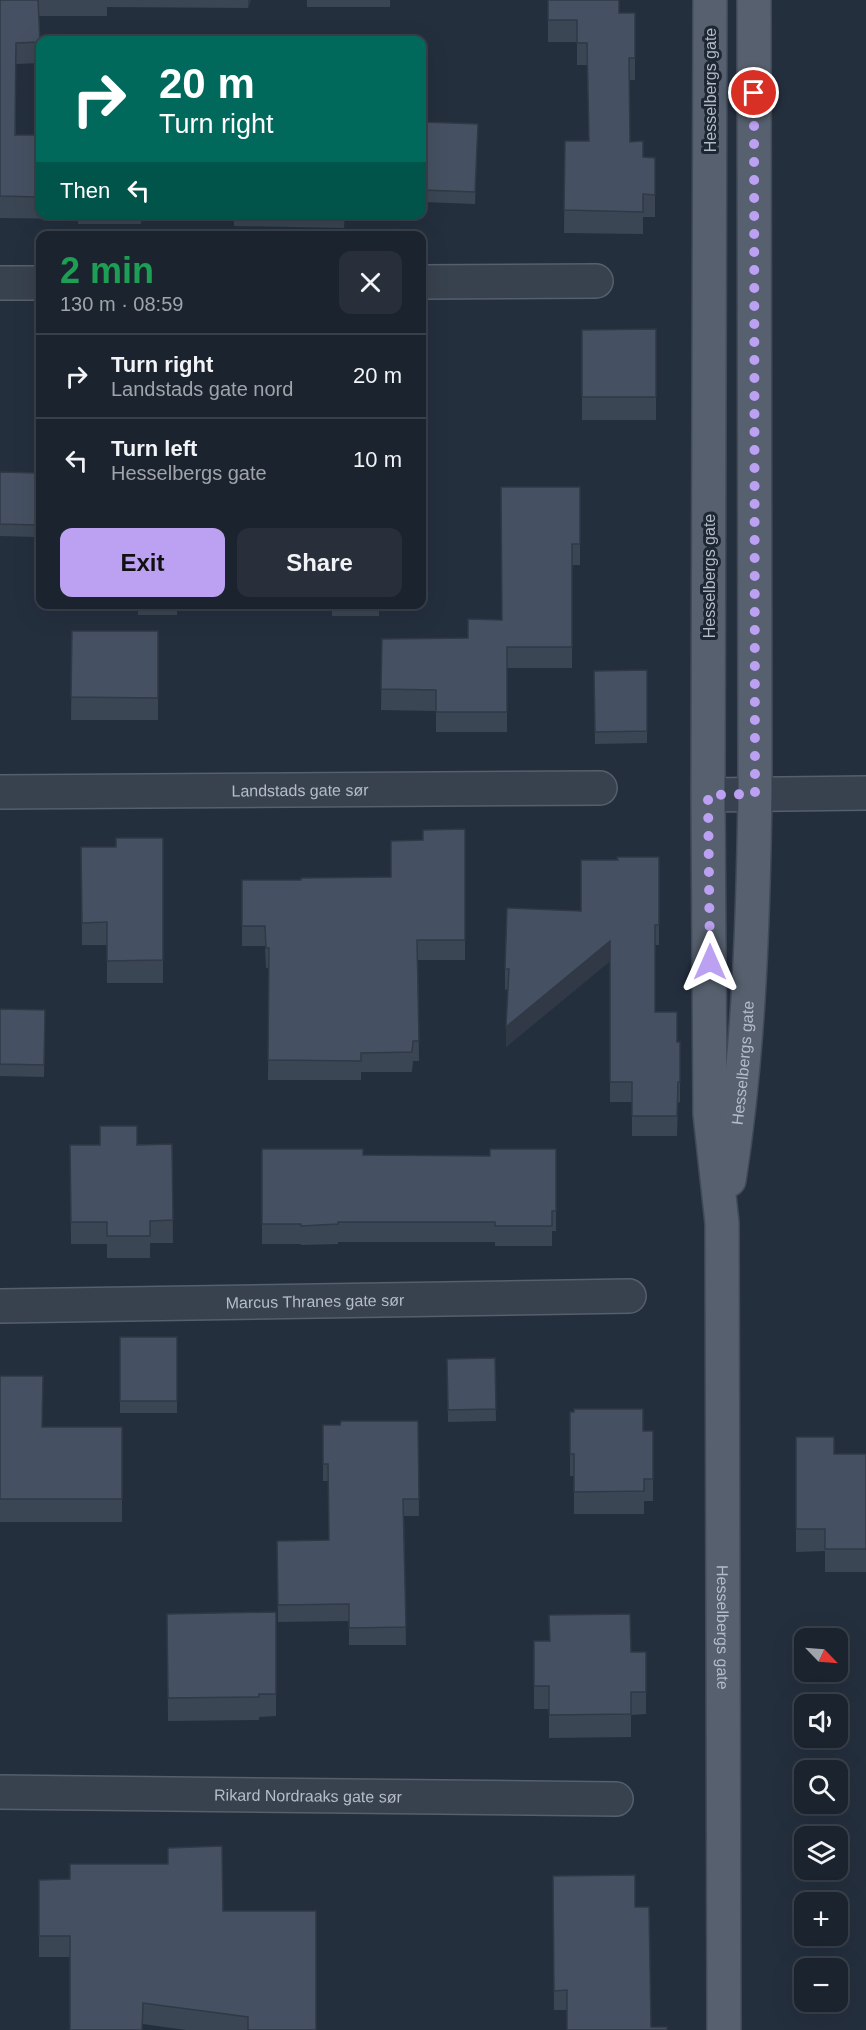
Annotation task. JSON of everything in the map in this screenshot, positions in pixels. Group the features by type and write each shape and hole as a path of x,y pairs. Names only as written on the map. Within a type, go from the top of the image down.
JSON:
{"main road":[{"name":"Hesselbergs gate","path":"710,0 708,795 710,1113 722,1223 724,2030"},
{"name":"Hesselbergs gate","path":"722,1223 740,1100 753,916 755,794 754,0"}],"street":[{"path":"426,282 596,281"},
{"path":"0,283 36,283"},
{"name":"Landstads gate sør","path":"0,792 600,788"},
{"path":"708,795 866,793"},
{"name":"Marcus Thranes gate sør","path":"0,1306 629,1296"},
{"name":"Rikard Nordraaks gate sør","path":"0,1792 616,1799"}],"building":[{"path":"0,0 38,0 40,36 36,36 36,42 16,43 15,135 36,135 36,197 0,196"},
{"path":"548,0 619,0 619,13 635,13 635,58 629,58 630,142 643,141 643,157 655,158 655,195 643,194 643,212 564,210 565,141 589,141 587,43 577,43 577,20 548,20"},
{"path":"426,122 478,124 475,192 426,190"},
{"path":"656,329 656,397 582,397 582,330"},
{"path":"0,472 36,473 36,525 0,524"},
{"path":"501,487 580,487 580,544 572,544 572,647 507,647 507,712 436,712 436,690 381,689 382,639 468,638 468,619 502,620"},
{"path":"72,631 158,631 158,698 71,697"},
{"path":"647,670 647,731 595,732 594,671"},
{"path":"465,829 465,940 417,940 419,1041 413,1041 412,1052 361,1053 361,1061 268,1060 269,948 266,948 265,926 242,926 242,880 391,877 391,841 423,840 423,830"},
{"path":"116,838 163,838 163,960 107,961 107,922 82,923 81,847 116,847"},
{"path":"617,857 659,857 659,925 655,925 655,1012 677,1012 680,1082 678,1082 677,1116 632,1116 632,1082 610,1082 610,941 506,1027 509,969 505,969 507,908 581,911 581,860 618,860"},
{"path":"0,1009 45,1010 44,1065 0,1064"},
{"path":"100,1126 137,1126 137,1145 172,1144 173,1220 150,1221 150,1236 107,1236 107,1222 71,1222 70,1145 100,1145"},
{"path":"262,1149 363,1149 363,1155 490,1156 490,1149 556,1149 556,1211 552,1211 552,1226 495,1226 495,1222 338,1222 338,1224 301,1226 301,1224 262,1224"},
{"path":"120,1337 177,1337 177,1401 120,1401"},
{"path":"495,1358 496,1409 448,1410 447,1359"},
{"path":"0,1376 43,1376 42,1427 122,1427 122,1499 0,1499"},
{"path":"574,1409 643,1409 643,1431 653,1431 653,1479 644,1479 644,1491 574,1492 574,1454 570,1454 570,1412 574,1412"},
{"path":"341,1421 418,1421 419,1499 403,1499 406,1627 349,1628 349,1604 278,1605 277,1541 329,1540 328,1464 323,1464 323,1425 340,1425"},
{"path":"796,1437 834,1437 834,1454 866,1454 866,1549 825,1549 825,1529 796,1529"},
{"path":"276,1612 276,1694 259,1694 259,1697 168,1698 167,1614"},
{"path":"630,1614 631,1652 646,1652 646,1692 631,1692 631,1714 549,1715 549,1686 534,1686 534,1641 550,1641 549,1615"},
{"path":"222,1846 223,1911 316,1911 316,2030 248,2030 248,2017 143,2003 142,2030 70,2030 70,1936 39,1936 39,1880 70,1879 70,1864 168,1864 168,1848"},
{"path":"635,1875 635,1907 649,1907 651,2027 667,2027 667,2030 567,2030 567,1990 554,1991 553,1876"}],"route":[{"path":"710,962 708,795 755,794 754,93"}]}
